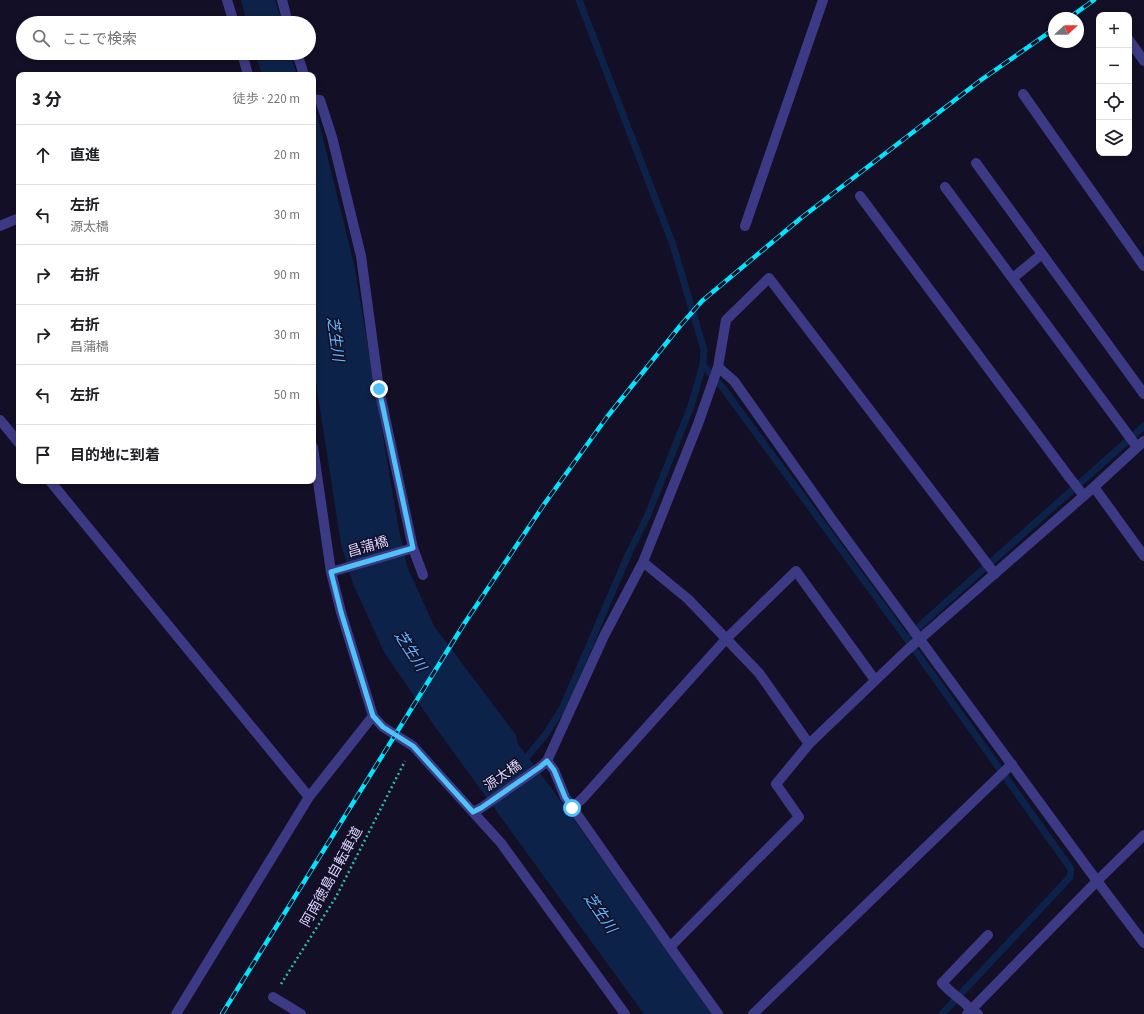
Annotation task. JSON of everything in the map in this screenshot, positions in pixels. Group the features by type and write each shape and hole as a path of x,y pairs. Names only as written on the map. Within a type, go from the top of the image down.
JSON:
{"street":[{"path":"227,0 232,16"},
{"path":"282,0 286,16"},
{"path":"745,226 823,0"},
{"path":"1132,44 1144,61"},
{"path":"244,60 247,72"},
{"path":"299,60 303,72"},
{"path":"1023,94 1144,266"},
{"path":"316,99 320,100 332,137 361,256 379,389 408,550 424,575"},
{"path":"976,163 1144,394"},
{"path":"670,947 799,817 776,784 809,744 906,651 1083,494 1094,487 1138,443 1126,432 1014,278 945,187"},
{"path":"860,196 1083,494"},
{"path":"0,226 16,219"},
{"path":"1014,278 1042,254"},
{"path":"718,1014 572,808 565,797 554,770 544,764 604,636 642,562 698,424 718,367 726,320 770,278 994,572"},
{"path":"718,367 734,381 918,641 1009,766 1144,943"},
{"path":"0,420 16,440"},
{"path":"316,462 346,627 373,716 383,727 413,746 477,810 625,1014"},
{"path":"52,484 309,797"},
{"path":"1094,487 1144,556"},
{"name":"昌蒲橋","path":"336,571 408,550"},
{"path":"642,562 688,599 759,673 809,744"},
{"path":"572,808 583,798 726,639 796,571 875,680"},
{"path":"176,1014 309,797 373,716"},
{"name":"源太橋","path":"477,810 544,764"},
{"path":"752,1014 1009,766"},
{"path":"988,935 942,983 970,1010 1144,834"},
{"path":"273,996 301,1014"}],"path":[{"name":"阿南徳島自転車道","path":"273,996 336,896 413,746"}],"water":[{"path":"241,0 275,0 280,16 245,16"},
{"path":"257,60 292,60 296,72 262,72"},
{"name":"芝生川","path":"316,110 354,264 398,525 407,566 434,626 516,735 518,744 550,786 712,1014 644,1014 433,724 384,652 353,584 341,544 316,383"}],"waterway":[{"path":"522,763 546,734 563,707 628,555 647,517 691,406 703,365 704,350 673,245 579,0"},
{"path":"703,365 723,388 907,639 1071,869 1070,877 942,1014"},
{"path":"912,634 1144,426"}],"railway":[{"path":"1077,12 1094,0"},
{"path":"222,1014 464,624 545,503 607,417 680,326 702,301 801,218 981,80 1048,33"}],"route":[{"path":"379,389 413,548 331,572 341,612 373,716 383,727 413,746 473,812 481,808 547,761 554,770 565,797 572,808"}]}
